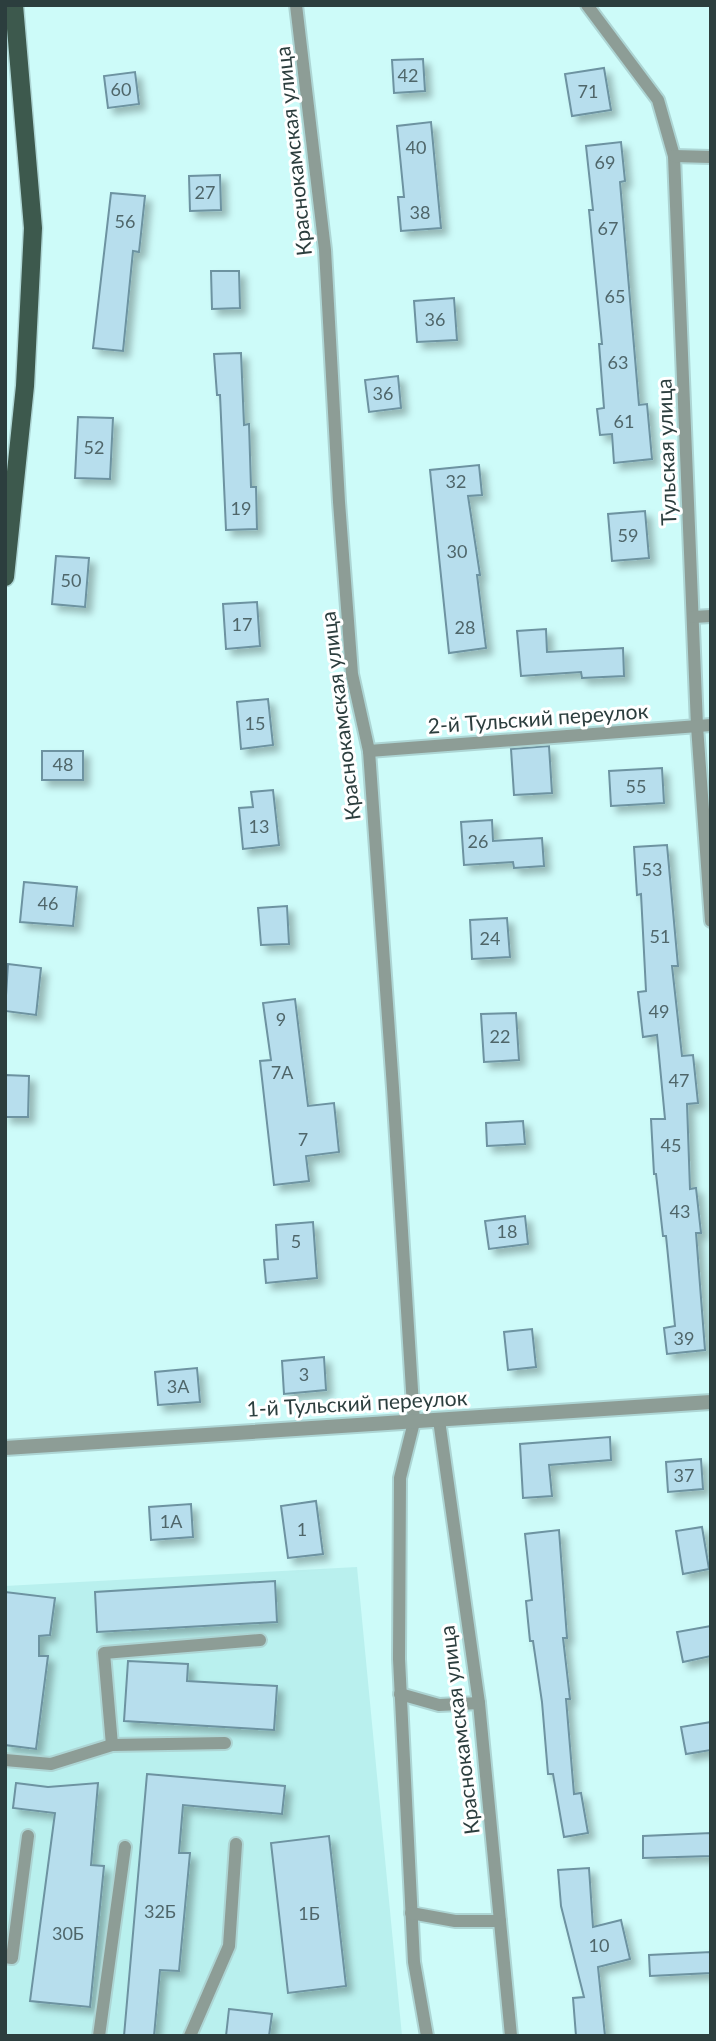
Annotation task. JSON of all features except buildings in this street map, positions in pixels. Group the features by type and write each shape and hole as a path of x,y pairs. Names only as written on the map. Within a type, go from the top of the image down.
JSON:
{"main road":[{"path":"5,577 25,386 33,228 14,5"}],"street":[{"name":"1-й Тульский переулок","path":"5,1448 711,1402"}],"lane":[{"name":"Краснокамская улица","path":"296,5 325,250 352,674 369,751 414,1422 400,1478 400,1694 414,1962 427,2036"},
{"name":"Тульская улица","path":"587,5 658,100 674,156 697,726 708,838 711,921"},
{"path":"674,156 711,157"},
{"path":"693,617 711,616"},
{"name":"2-й Тульский переулок","path":"369,751 711,725"},
{"name":"Краснокамская улица","path":"439,1420 479,1703 511,2036"},
{"path":"112,1745 104,1653 260,1640"},
{"path":"400,1694 439,1705 479,1703"},
{"path":"5,1760 51,1764 112,1745 225,1743"},
{"path":"5,1957 12,1958 27,1836"},
{"path":"190,2036 229,1946 236,1844"},
{"path":"99,2036 125,1847"},
{"path":"411,1913 455,1921 500,1921"}],"shaded area":[{"path":"357,1567 402,2036 5,2036 5,1586"}]}
